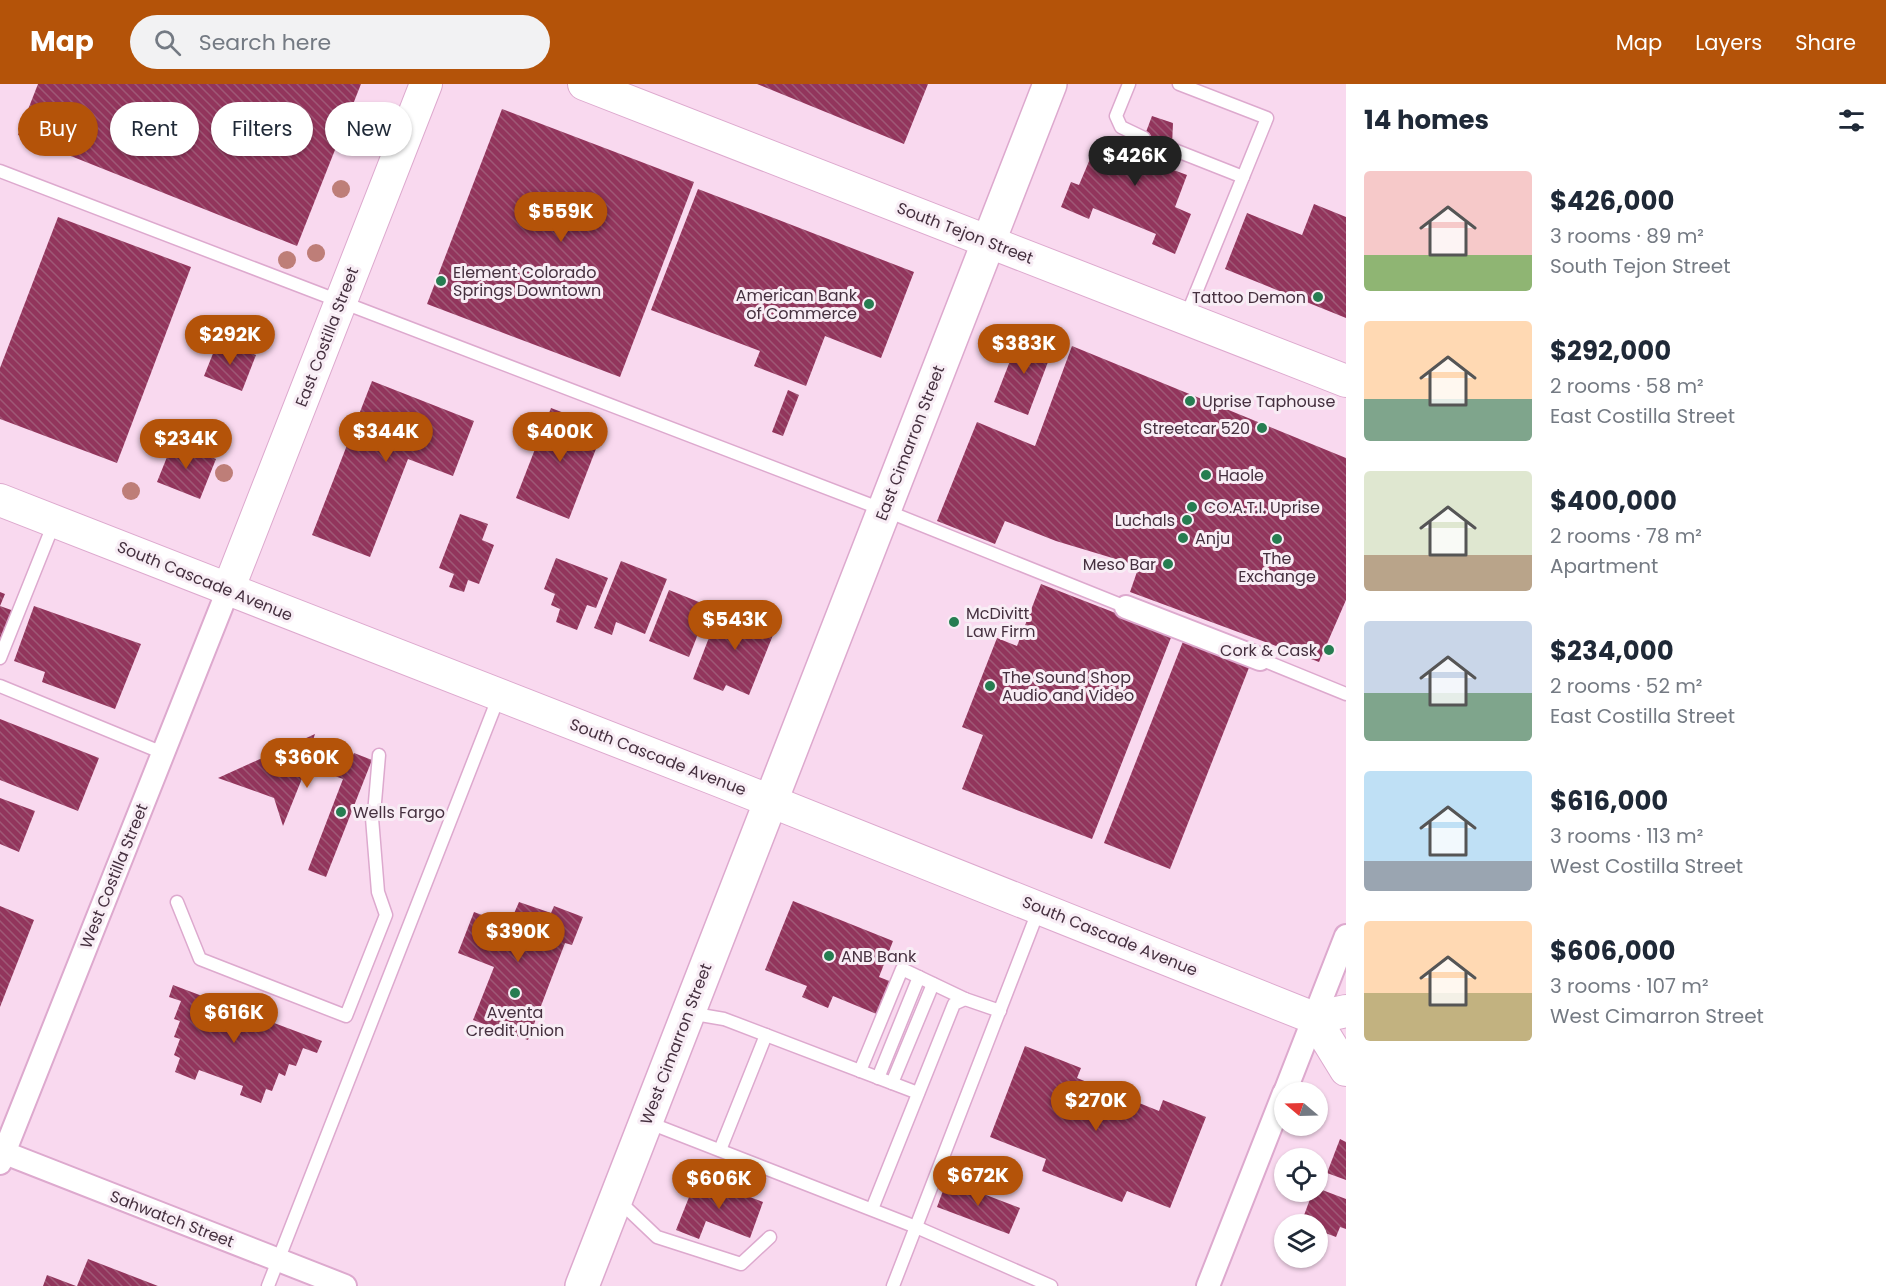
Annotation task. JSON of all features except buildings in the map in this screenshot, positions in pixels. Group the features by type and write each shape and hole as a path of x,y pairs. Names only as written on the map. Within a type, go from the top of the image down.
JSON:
{"main road":[{"name":"East Cimarron Street","path":"770,801 1050,84"},
{"name":"West Cimarron Street","path":"582,1286 770,801"}],"street":[{"name":"East Costilla Street","path":"228,590 426,84"},
{"name":"South Tejon Street","path":"584,84 1346,381"},
{"name":"South Cascade Avenue","path":"0,500 770,801 1314,1018"},
{"name":"West Costilla Street","path":"1,1155 228,590"},
{"path":"1126,607 1260,659"},
{"path":"1288,1082 1346,936"},
{"path":"1314,1018 1346,1011"},
{"path":"1314,1018 1346,1070"},
{"path":"1208,1286 1274,1118"},
{"name":"Sahwatch Street","path":"1,1155 345,1286"}],"lane":[{"path":"1129,84 1116,116 1120,127 1143,138"},
{"path":"1179,84 1267,118 1186,319"},
{"path":"1172,149 1243,177"},
{"path":"0,171 884,510 1126,607"},
{"path":"0,658 55,521"},
{"path":"1260,659 1346,694"},
{"path":"0,686 163,753"},
{"path":"268,1286 499,696"},
{"path":"177,902 200,959 346,1016 386,915 378,892 373,816 379,755"},
{"path":"893,1286 1040,909"},
{"path":"860,1071 902,969 965,999 1000,1011"},
{"path":"878,1078 919,977"},
{"path":"892,1083 933,984"},
{"path":"872,1209 954,1004 965,999"},
{"path":"688,1013 724,1019 918,1093"},
{"path":"720,1150 766,1035"},
{"path":"646,1122 872,1209 1051,1286"},
{"path":"616,1198 657,1237 741,1264 770,1237"}],"place":[{"name":"Element Colorado Springs Downtown","path":"441,281"},
{"name":"Tattoo Demon","path":"1318,297"},
{"name":"American Bank of Commerce","path":"869,304"},
{"name":"Uprise Taphouse","path":"1190,401"},
{"name":"Streetcar 520","path":"1262,428"},
{"name":"Haole","path":"1206,475"},
{"name":"CO.A.T.I. Uprise","path":"1192,507"},
{"name":"Luchals","path":"1187,520"},
{"name":"Anju","path":"1183,538"},
{"name":"The Exchange","path":"1277,539"},
{"name":"Meso Bar","path":"1168,564"},
{"name":"McDivitt Law Firm","path":"954,622"},
{"name":"Cork & Cask","path":"1329,650"},
{"name":"The Sound Shop Audio and Video","path":"990,686"},
{"name":"Wells Fargo","path":"341,812"},
{"name":"ANB Bank","path":"829,956"},
{"name":"Aventa Credit Union","path":"515,993"}]}
